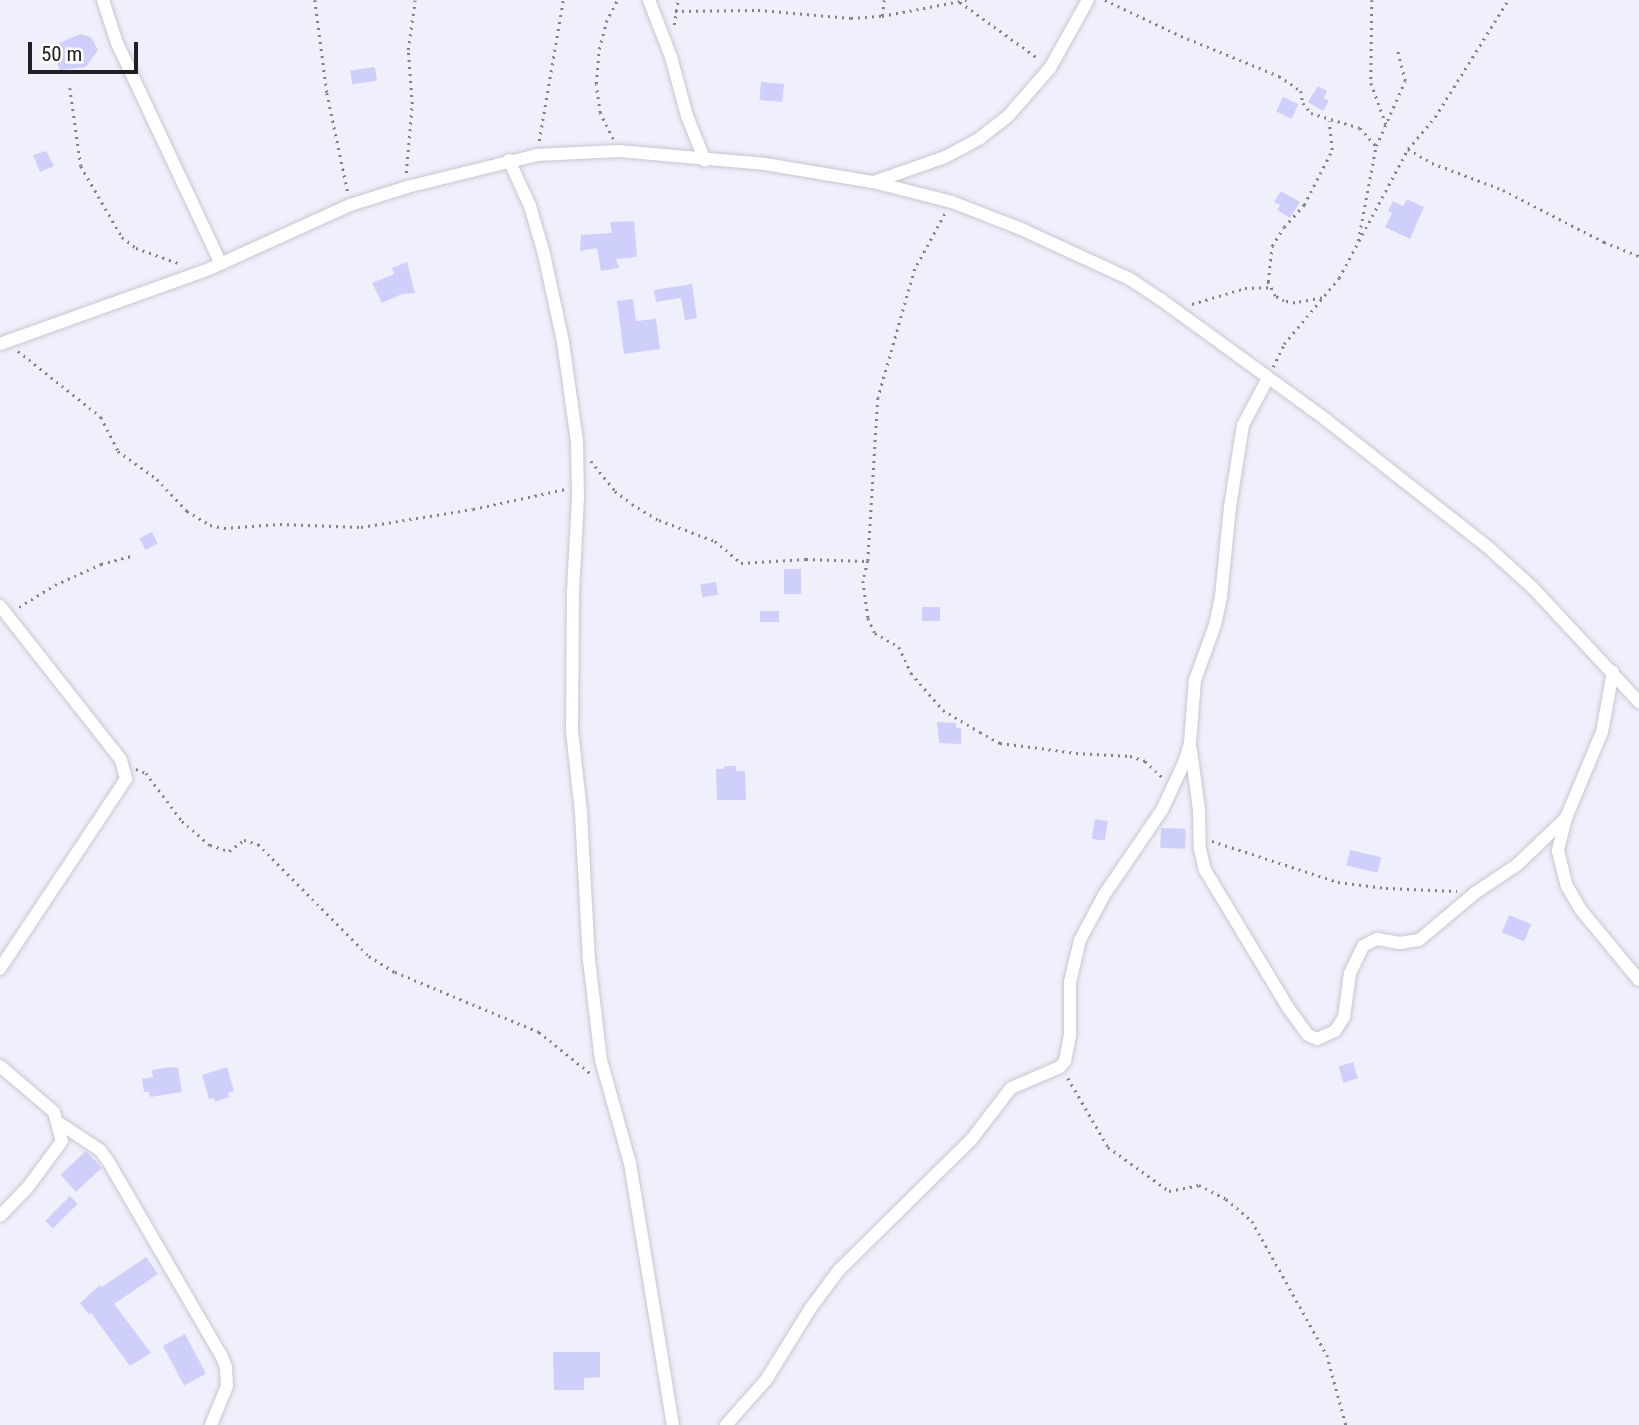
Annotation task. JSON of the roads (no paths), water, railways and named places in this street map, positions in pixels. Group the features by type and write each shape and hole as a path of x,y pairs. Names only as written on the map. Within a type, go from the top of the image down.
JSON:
{"street":[{"path":"103,0 117,43 215,266"},
{"path":"649,0 671,57 687,116 705,161"},
{"path":"873,182 916,170 980,138 1009,115 1050,68 1088,0"},
{"path":"4,343 215,266 350,205 509,160 564,151 619,152 765,164 873,182 952,202 1130,279 1266,380 1325,419 1490,550 1533,588 1639,702"},
{"path":"509,160 530,206 558,312 577,441 572,730 581,813 589,960 605,1085 630,1163 673,1425"},
{"path":"1266,380 1243,425 1221,597 1215,625 1195,680 1190,743 1205,870 1289,1009 1308,1035 1317,1039 1335,1031 1344,1017 1350,991 1350,973 1363,946 1377,939 1400,943 1419,940 1475,893 1518,864 1566,818"},
{"path":"0,969 60,876 118,796 126,779 125,770 116,753 3,610"},
{"path":"1613,672 1602,732 1566,818 1558,851 1567,886 1600,935 1639,981"},
{"path":"726,1425 766,1380 810,1309 839,1270 971,1140 1011,1088 1060,1067 1065,1061 1070,1035 1070,982 1080,940 1172,789 1190,743"},
{"path":"0,1066 54,1112 59,1123 60,1145 28,1187 0,1216"},
{"path":"59,1123 100,1150 108,1161 222,1357 226,1367 227,1386 211,1425"}]}
